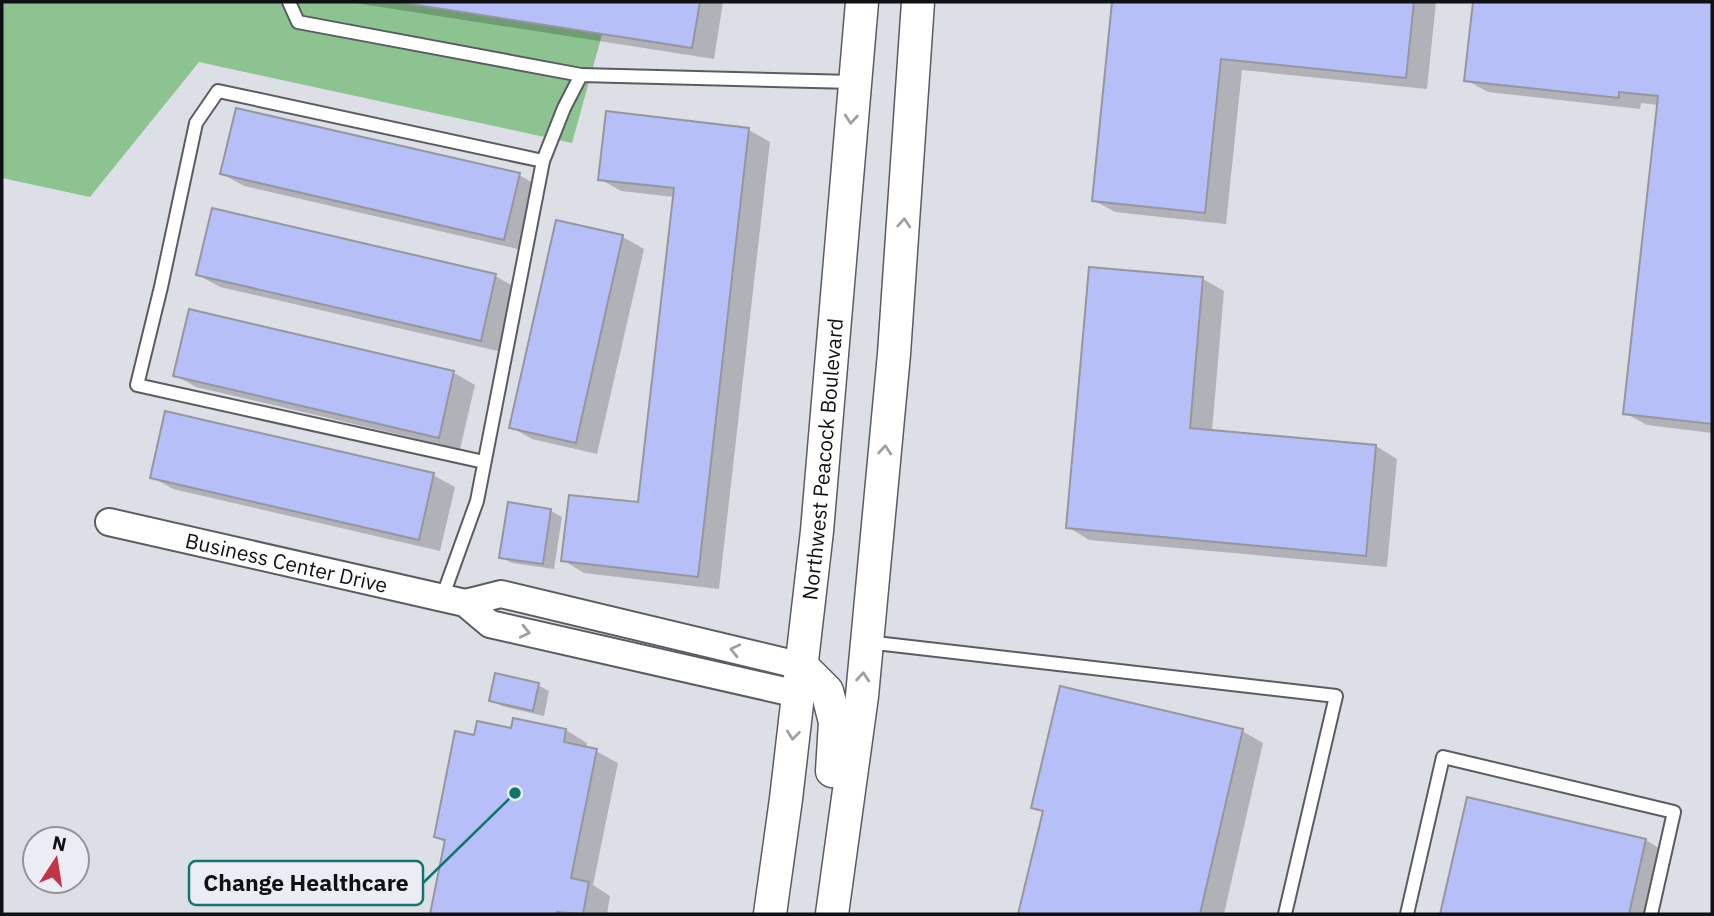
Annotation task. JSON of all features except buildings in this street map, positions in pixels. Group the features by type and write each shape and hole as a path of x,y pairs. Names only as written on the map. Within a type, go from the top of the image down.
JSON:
{"street":[{"name":"Northwest Peacock Boulevard","path":"770,914 817,531 862,2"},
{"path":"832,914 862,696 904,233 918,2"},
{"name":"Business Center Drive","path":"109,522 454,601 501,594 800,680"},
{"path":"800,680 827,691 835,722 832,767 813,914"}],"lane":[{"path":"289,2 298,22 581,75 855,82"},
{"path":"454,601 477,501 543,161 564,107 581,75"},
{"path":"484,462 137,385 162,287 196,123 218,91 543,161"},
{"path":"867,642 1336,696 1285,914"},
{"path":"1406,914 1443,757 1674,812 1651,914"}],"green space":[{"path":"2,2 611,2 572,143 199,62 90,197 2,178"}],"place":[{"name":"Change Healthcare","path":"515,793"}]}
